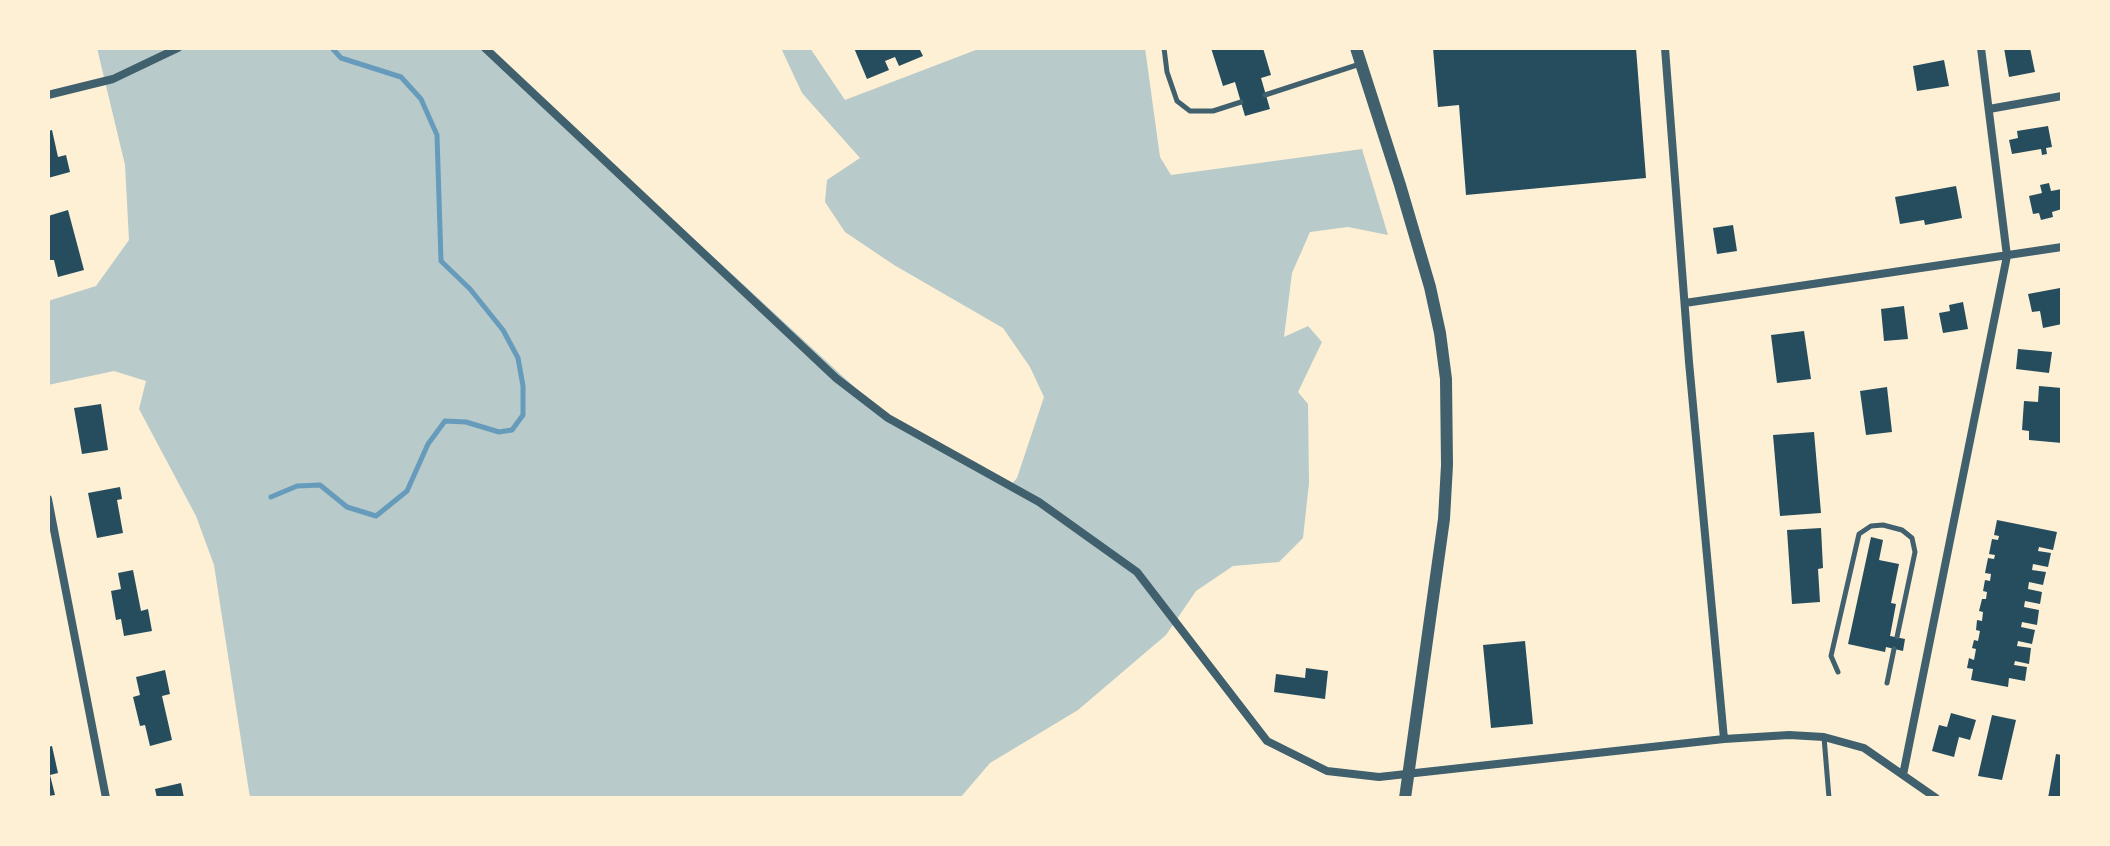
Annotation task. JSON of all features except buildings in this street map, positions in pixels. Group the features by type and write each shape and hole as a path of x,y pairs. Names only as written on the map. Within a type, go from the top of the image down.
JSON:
{"street":[{"path":"48,95 113,79 178,48"},
{"path":"485,48 836,378 888,418 1039,502 1137,572 1267,741 1327,771 1379,777 1724,739 1789,735 1824,737 1864,748 1936,798"},
{"path":"1356,48 1430,287 1446,379 1444,519 1405,798"},
{"path":"1665,48 1724,739"},
{"path":"1903,775 2007,256 1981,48"},
{"path":"1989,109 2062,96"},
{"path":"1685,303 2062,247"},
{"path":"48,499 106,798"}],"lane":[{"path":"1164,48 1167,72 1177,101 1190,111 1213,111 1241,102"},
{"path":"1265,95 1361,64"},
{"path":"1838,672 1831,656 1859,534 1871,526 1883,525 1902,530 1912,538 1915,552 1897,637"},
{"path":"1887,683 1894,649"},
{"path":"1824,737 1829,798"}],"shaded area":[{"path":"97,48 487,48 888,418 1010,486 1017,478 1044,397 1030,367 1003,328 894,265 845,232 825,202 827,180 860,158 802,93 781,48 810,48 845,100 981,48 1145,48 1160,157 1171,175 1362,149 1388,235 1348,227 1310,232 1292,273 1284,337 1308,326 1322,342 1298,392 1308,404 1309,483 1303,538 1279,562 1233,566 1196,591 1166,635 1078,710 990,763 960,798 250,798 214,565 196,516 139,409 146,381 114,371 48,385 48,301 96,286 129,240 125,165"}],"waterway":[{"path":"271,497 297,486 320,485 347,507 376,516 407,491 428,444 445,421 466,422 499,432 512,430 523,415 523,386 518,358 503,330 470,289 441,261 437,135 421,99 401,77 341,58 332,48"}]}
